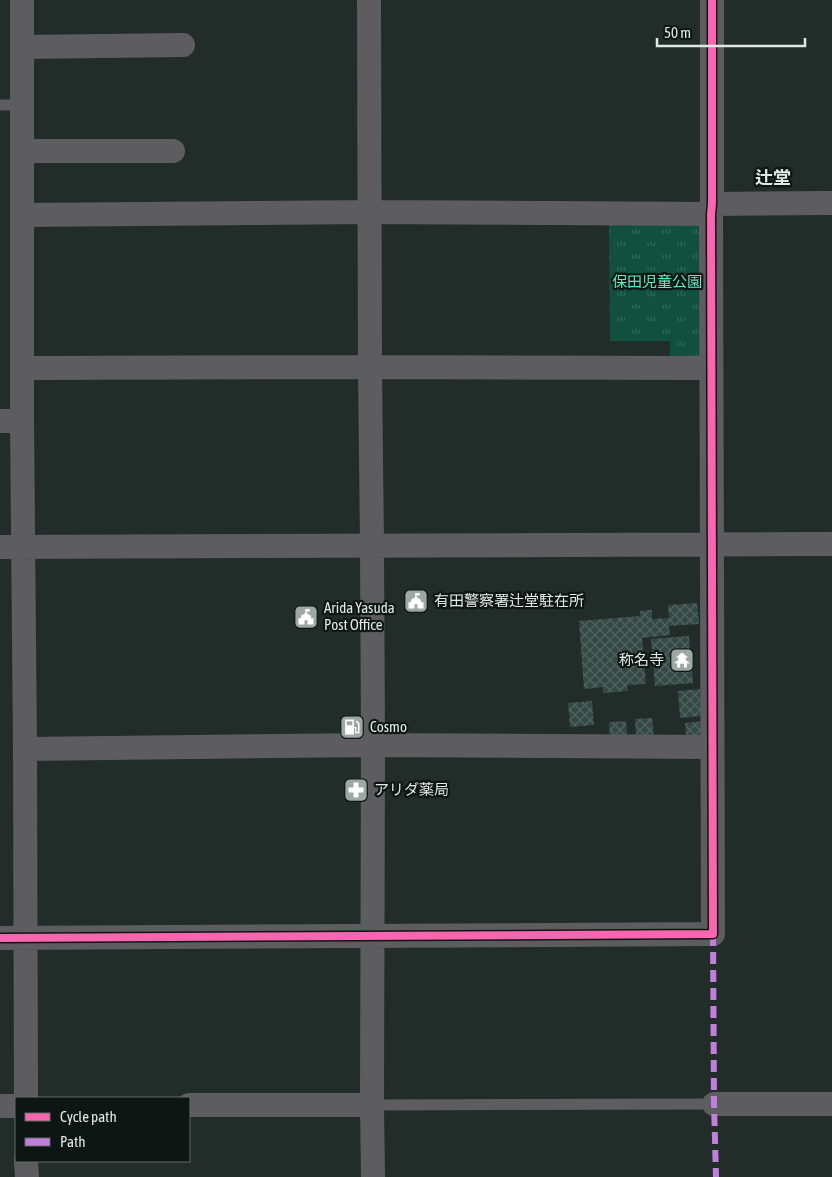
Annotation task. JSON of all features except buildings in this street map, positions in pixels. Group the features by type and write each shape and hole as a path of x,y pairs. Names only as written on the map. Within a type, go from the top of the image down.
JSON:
{"street":[{"path":"22,0 22,47 11,105 22,151 23,368 11,421 24,547 26,1097"},
{"path":"369,0 373,1177"},
{"path":"0,938 713,934 712,0"},
{"path":"22,47 183,46"},
{"path":"22,151 174,151"},
{"path":"23,215 712,209 832,203"},
{"path":"23,368 712,368"},
{"path":"0,547 832,544"},
{"path":"26,749 373,745 712,747"},
{"path":"714,1104 832,1104"},
{"path":"190,1105 372,1105"},
{"path":"0,1106 15,1106"},
{"path":"26,1162 27,1177"}],"lane":[{"path":"372,1105 714,1104"}],"green space":[{"name":"保田児童公園","path":"609,218 699,218 703,359 670,358 670,341 610,341"}],"marked path":[{"path":"713,934 716,1177"}],"cycle path":[{"path":"0,938 713,934 712,0"}],"place":[{"name":"有田警察署辻堂駐在所","path":"416,601"},
{"name":"Arida Yasuda Post Office","path":"306,617"},
{"name":"称名寺","path":"682,660"},
{"name":"Cosmo","path":"352,727"},
{"name":"アリダ薬局","path":"356,790"}],"district":[{"name":"辻堂","path":"773,178"}]}
